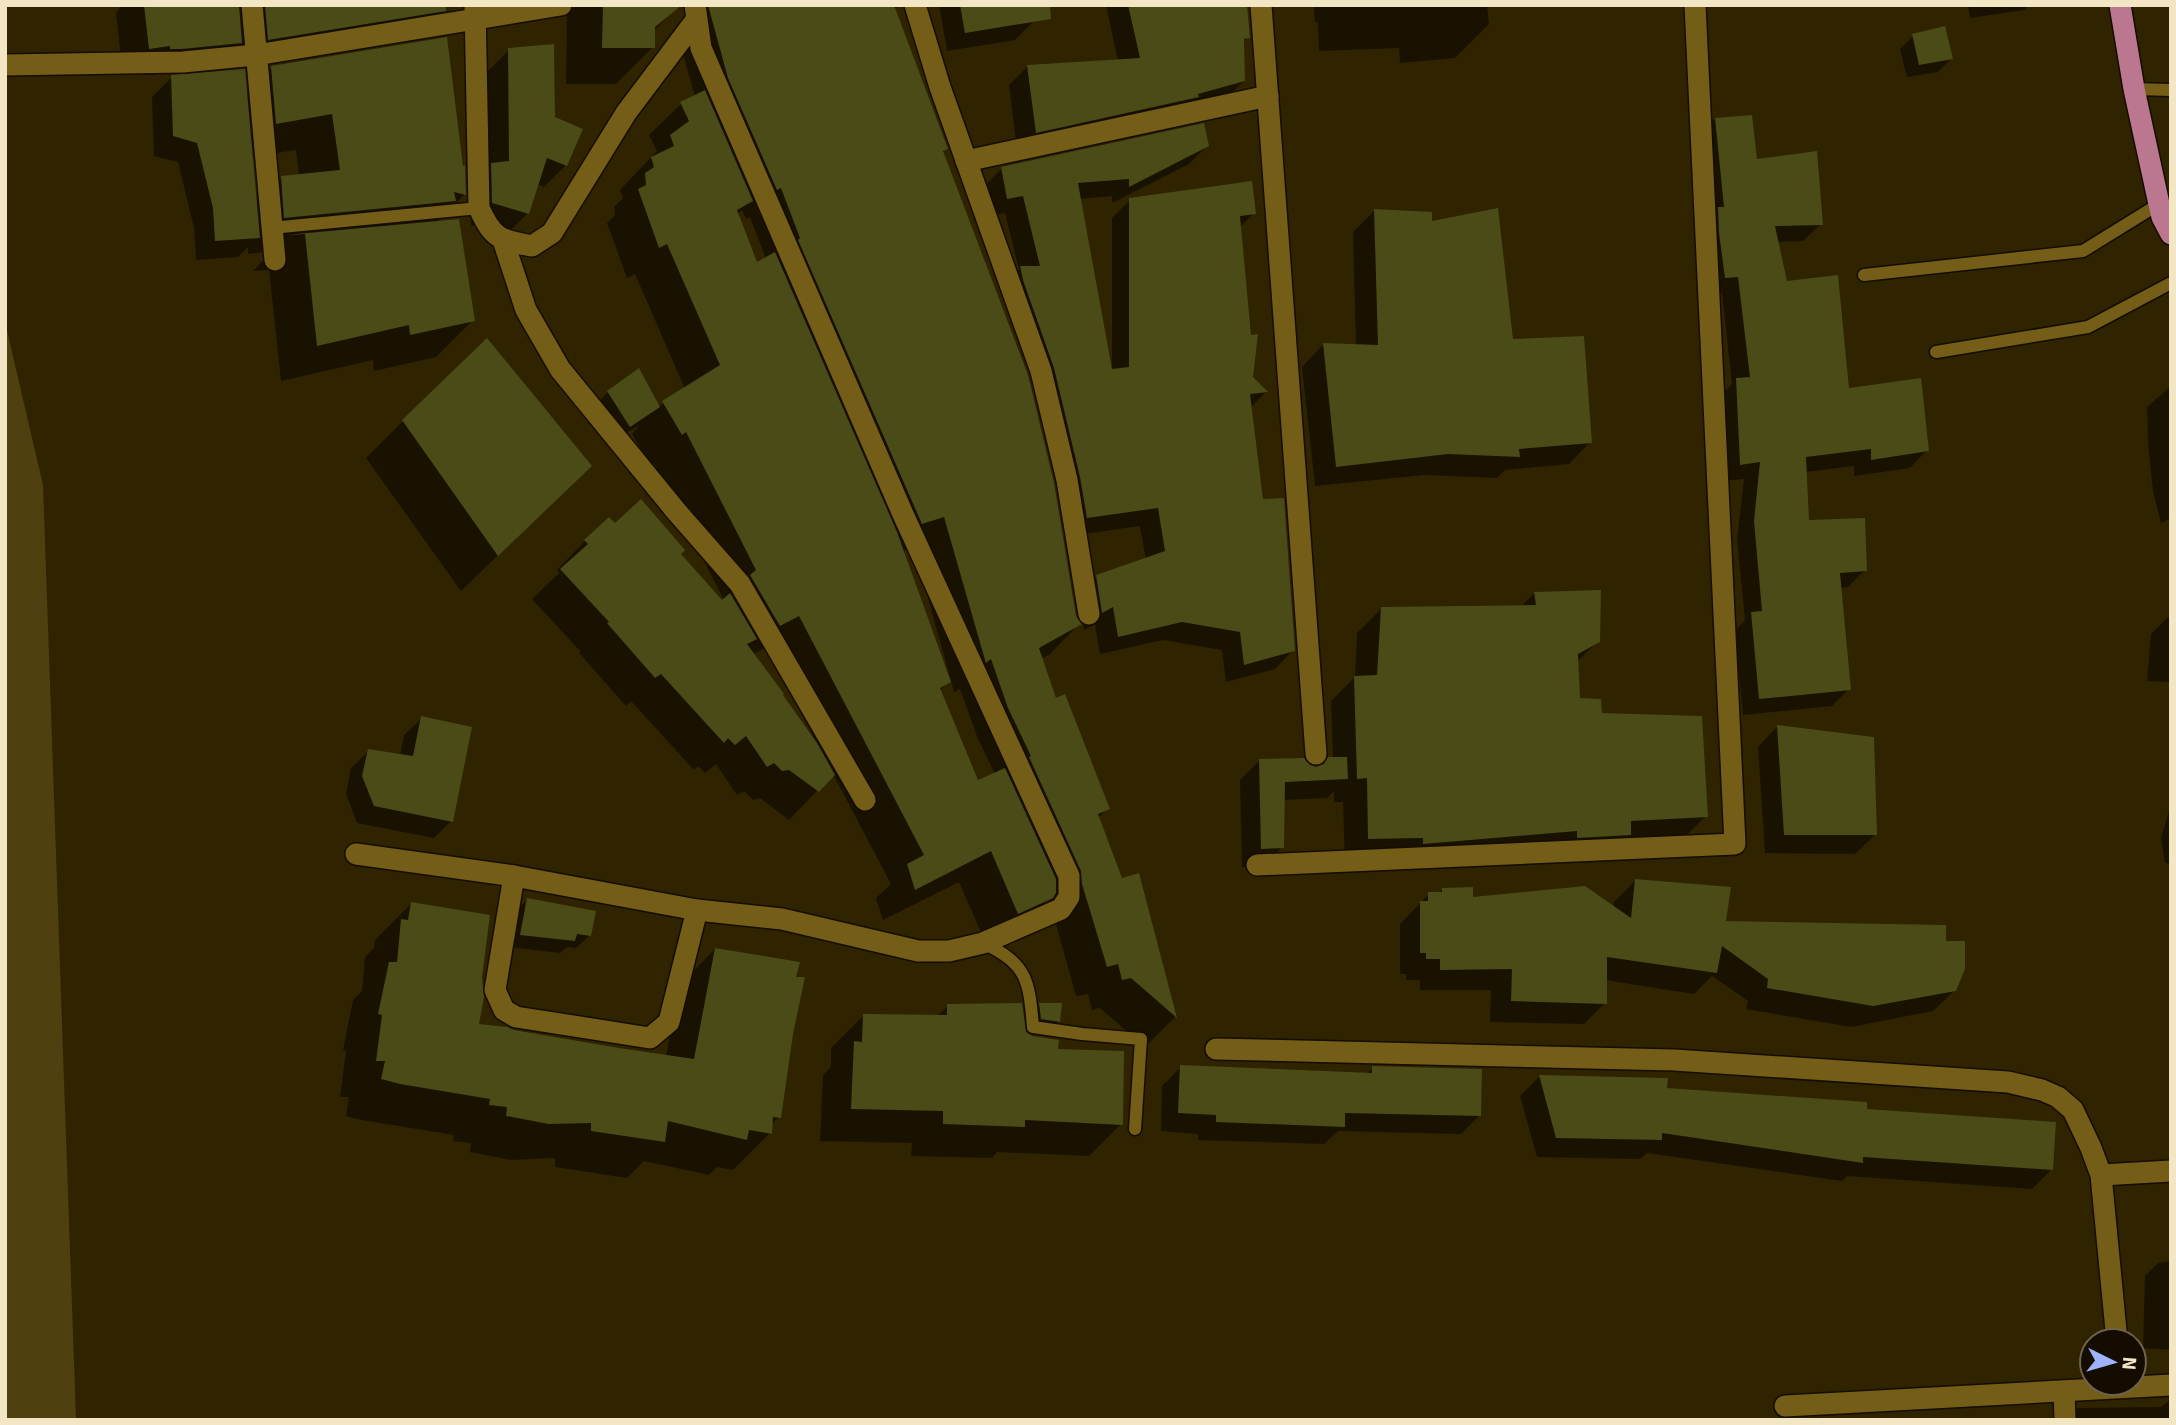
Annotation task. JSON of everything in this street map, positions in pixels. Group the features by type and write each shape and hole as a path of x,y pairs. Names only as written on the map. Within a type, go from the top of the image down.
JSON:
{"main road":[{"path":"2120,5 2134,89 2159,204 2171,234"}],"street":[{"path":"252,5 275,260"},
{"path":"5,65 183,62 256,55 475,13 561,5"},
{"path":"915,5 940,87 1041,371 1068,480 1089,614"},
{"path":"1261,5 1316,754"},
{"path":"1256,865 1735,844 1695,5"},
{"path":"475,13 479,208 488,227 503,240 532,246 552,233 626,113 695,12"},
{"path":"356,855 514,876 697,910 782,919 918,951 949,951 983,943 1061,909 1069,897 1069,876 897,500 701,48 695,12"},
{"path":"966,161 1268,96"},
{"path":"503,240 526,310 560,369 676,511 740,584 865,800"},
{"path":"514,876 495,990 504,1010 516,1017 650,1038 669,1022 697,910"},
{"path":"1216,1049 1674,1060 2008,1082 2042,1090 2059,1097 2073,1110 2101,1175 2116,1327"},
{"path":"2101,1175 2171,1171"},
{"path":"2148,1385 2171,1385"},
{"path":"1785,1406 2078,1390"},
{"path":"2064,1391 2065,1420"}],"lane":[{"path":"2134,89 2171,90"},
{"path":"1864,275 2082,251 2159,204"},
{"path":"271,228 479,208"},
{"path":"1936,352 2088,327 2171,283"},
{"path":"983,943 1002,952 1014,963 1029,986 1033,1027 1141,1039 1135,1129"}],"shaded area":[{"path":"5,322 43,485 76,1420 5,1420"}],"building":[{"path":"144,5 239,5 242,43 182,49 170,49 170,46 149,49"},
{"path":"265,5 446,5 446,11 268,40"},
{"path":"603,5 682,5 655,27 655,48 602,48"},
{"path":"708,5 894,5 948,149 943,151 1028,375 1054,483 1076,616 1082,624 1039,648 1056,698 1065,694 1110,809 1098,814 1122,878 1139,873 1177,1018 1131,978 1122,980 1118,964 1107,967 1082,884 1081,871 1008,708 991,659 986,663 944,517 922,524 798,240 800,238 781,188 777,190 728,78"},
{"path":"960,5 1050,5 1051,19 965,33"},
{"path":"1128,5 1247,5 1250,38 1244,39 1245,81 1198,94 1199,97 1036,133 1027,65 1140,58"},
{"path":"1945,26 1953,59 1919,65 1912,34"},
{"path":"447,37 463,166 465,165 466,195 454,192 456,201 284,218 281,176 340,170 332,114 276,124 271,66"},
{"path":"554,44 555,117 583,129 567,166 547,158 529,214 492,203 491,163 509,161 508,48"},
{"path":"245,69 260,238 215,241 213,208 197,143 173,136 171,75"},
{"path":"705,90 753,201 737,210 757,262 775,252 897,532 951,682 940,688 978,780 1005,768 1056,879 1056,893 1053,898 1018,914 991,851 915,890 907,864 924,855 799,616 780,626 750,575 756,570 686,432 682,435 662,401 720,365 667,244 659,248 638,189 646,185 645,173 654,167 651,157 674,146 670,135 689,121 680,102"},
{"path":"1752,115 1757,159 1817,151 1823,225 1775,226 1787,281 1838,275 1849,388 1921,378 1929,451 1871,460 1871,449 1806,457 1809,520 1865,518 1867,571 1840,573 1851,690 1759,699 1751,612 1762,611 1754,521 1760,462 1740,465 1736,378 1750,377 1738,277 1725,278 1718,207 1724,207 1715,118"},
{"path":"1204,123 1209,146 1129,187 1129,179 1078,183 1112,369 1129,367 1129,198 1252,181 1256,214 1240,216 1251,335 1258,334 1253,377 1268,392 1250,394 1263,499 1284,498 1295,651 1244,665 1240,632 1182,622 1118,637 1113,607 1102,613 1096,575 1165,551 1158,508 1087,518 1054,368 1020,266 1040,266 1023,196 1007,199 1001,167"},
{"path":"1498,208 1513,339 1584,336 1592,443 1519,449 1520,457 1448,454 1336,467 1323,343 1378,345 1374,209 1432,212 1432,221"},
{"path":"459,219 475,321 410,335 409,325 317,346 305,234 286,235"},
{"path":"487,338 592,466 498,556 402,420"},
{"path":"639,368 660,407 630,427 607,391"},
{"path":"641,499 685,550 681,554 722,600 730,593 757,639 747,644 817,743 835,775 819,792 789,770 782,771 774,763 767,767 746,736 735,745 728,738 724,743 661,674 655,678 607,623 609,622 560,569 588,544 584,540 609,517 615,523"},
{"path":"1601,590 1600,642 1578,654 1580,698 1601,699 1602,713 1702,716 1708,817 1631,821 1631,835 1577,838 1577,831 1423,844 1423,838 1368,839 1367,778 1357,779 1354,676 1377,675 1381,607 1536,605 1534,592"},
{"path":"421,716 472,727 453,822 374,806 362,776 368,749 413,756"},
{"path":"1777,725 1874,737 1877,835 1784,835"},
{"path":"1328,757 1347,757 1348,779 1285,782 1284,848 1261,849 1259,759 1304,758 1316,767 1324,764"},
{"path":"1635,879 1731,887 1726,921 1946,925 1946,941 1965,941 1965,969 1956,991 1873,1006 1767,988 1768,979 1722,946 1717,973 1607,957 1607,1004 1511,1001 1512,969 1440,970 1440,959 1426,959 1426,953 1420,953 1420,901 1428,901 1428,892 1442,892 1442,888 1473,887 1473,897 1585,886 1631,918"},
{"path":"527,898 596,911 591,936 577,934 575,941 520,935"},
{"path":"411,902 490,915 482,977 484,997 479,1024 619,1048 694,1059 715,948 800,962 796,977 805,977 793,1034 781,1118 773,1117 772,1134 749,1130 747,1140 668,1121 665,1142 591,1131 591,1123 549,1124 506,1116 507,1107 489,1105 490,1099 381,1079 385,1061 376,1061 382,1015 378,1014 389,962 397,962 401,919 408,920"},
{"path":"1022,1003 1026,1032 1032,1036 1059,1040 1058,1049 1124,1051 1123,1125 1025,1120 1025,1127 943,1124 943,1111 851,1109 854,1041 862,1042 863,1014 947,1015 947,1004"},
{"path":"1039,1003 1062,1003 1060,1022 1041,1019"},
{"path":"1180,1065 1372,1073 1372,1066 1482,1069 1481,1116 1345,1113 1345,1127 1216,1122 1216,1115 1178,1113"},
{"path":"1539,1075 1668,1078 1667,1088 1867,1102 1867,1109 2056,1122 2053,1170 1863,1157 1863,1163 1662,1133 1662,1140 1556,1138"}]}
